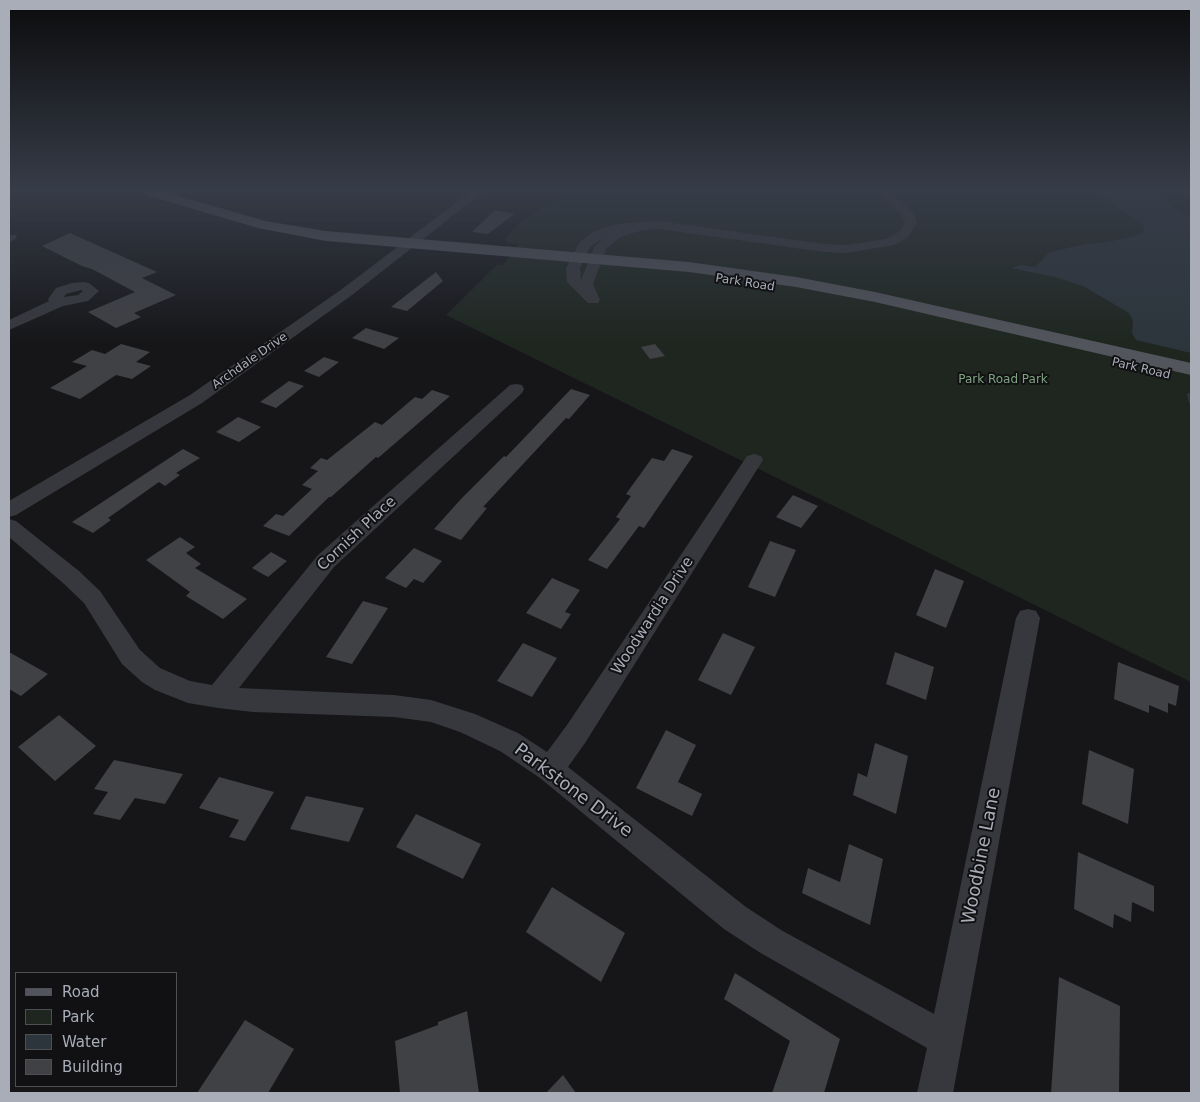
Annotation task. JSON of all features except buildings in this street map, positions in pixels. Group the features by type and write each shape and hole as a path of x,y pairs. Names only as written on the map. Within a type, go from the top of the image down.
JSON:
{"main road":[{"name":"Park Road","path":"364,243 585,261 689,267 813,285 876,297 1191,369"},
{"name":"Park Road","path":"585,261 690,275 841,300 1191,381"}],"street":[{"name":"Archdale Drive","path":"9,510 196,399 347,292 410,243"},
{"path":"585,261 603,243"},
{"path":"791,243 824,248 871,246 883,243"},
{"path":"9,326 60,302"},
{"name":"Cornish Place","path":"218,697 326,561 516,389"},
{"name":"Woodwardia Drive","path":"550,769 576,734 754,460"},
{"name":"Parkstone Drive","path":"9,526 72,577 92,597 131,657 151,675 188,692 218,697 253,701 394,706 430,711 466,722 509,742 550,769 689,883 735,918 770,941 945,1039"},
{"name":"Woodbine Lane","path":"935,1093 1028,618"}],"green space":[{"name":"Park Road Park","path":"509,243 1191,243 1191,682 446,315 497,265 503,265 518,245"}],"water":[{"path":"1191,243 1191,353 1136,340 1132,333 1133,321 1129,313 1083,286 1055,277 1011,268 1020,265 1035,267 1050,252 1086,244"}],"waterway":[{"path":"1189,395 1191,402"}]}
